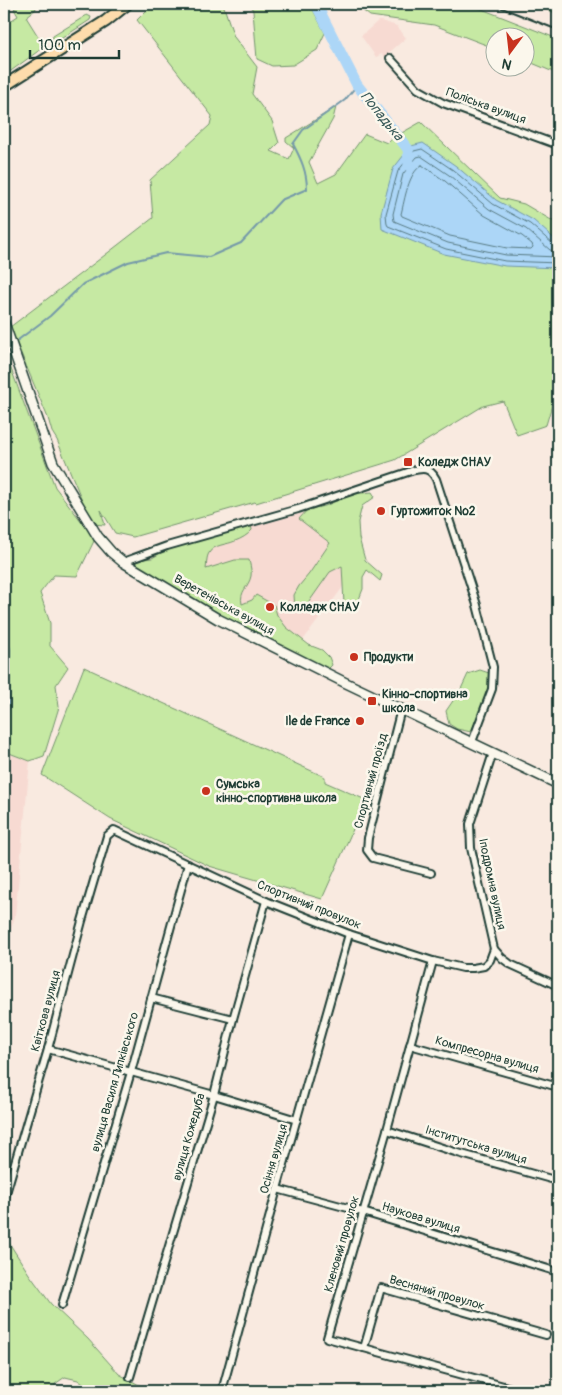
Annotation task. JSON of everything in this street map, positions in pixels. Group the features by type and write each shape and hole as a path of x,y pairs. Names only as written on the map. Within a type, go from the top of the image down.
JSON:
{"main road":[{"path":"4,86 106,21 127,4"}],"street":[{"name":"Поліська вулиця","path":"390,58 418,89 443,103 558,146"},
{"name":"Веретенівська вулиця","path":"4,323 53,463 98,537 123,562 218,619 558,784"},
{"path":"123,562 167,546 298,509 424,468 433,473 436,479 477,605 492,668 492,690 472,742"},
{"name":"Спортивний проїзд","path":"401,709 368,838 367,850 373,858 431,873"},
{"name":"Іподромна вулиця","path":"493,753 470,824 471,848 494,949 510,964 558,986"},
{"name":"Спортивний провулок","path":"114,830 266,901 349,934 463,968 484,966 490,960 494,949"},
{"name":"Квіткова вулиця","path":"4,1200 107,836 114,830"},
{"name":"вулиця Василя Липківського","path":"62,1305 188,864"},
{"name":"вулиця Кожедуба","path":"130,1377 214,1095 266,901"},
{"name":"Осіння вулиця","path":"222,1391 349,934"},
{"name":"Кленовий провулок","path":"433,960 387,1130 327,1338 522,1391"},
{"path":"151,998 233,1019"},
{"name":"Компресорна вулиця","path":"410,1045 558,1087"},
{"path":"48,1049 297,1120"},
{"name":"Інститутська вулиця","path":"387,1130 458,1153 558,1181"},
{"name":"Наукова вулиця","path":"277,1189 363,1212 558,1272"},
{"name":"Весняний провулок","path":"364,1348 381,1288 546,1335"}],"shaded area":[{"path":"378,21 397,26 406,38 384,57 382,54 376,57 361,36"},
{"name":"Колледж СНАУ","path":"344,502 361,563 295,651 127,561"},
{"path":"4,751 30,761 15,916 4,952"}],"green space":[{"path":"20,4 34,4 36,9 26,17 41,41 41,49 4,76 4,25 18,16 14,9"},
{"path":"153,4 225,4 224,7 234,37 257,67 252,94 272,121 279,143 271,151 289,159 294,148 286,141 286,138 336,107 333,119 309,162 318,183 336,174 365,134 387,143 421,122 500,198 524,204 558,224 558,385 546,425 517,435 503,401 483,406 395,460 256,503 133,537 115,533 101,510 105,525 92,524 52,432 10,327 153,218 150,180 210,125 212,116 137,20"},
{"path":"250,4 310,4 325,33 317,50 293,65 272,66 257,59 253,11"},
{"path":"354,4 469,4 530,28 484,28 484,44 434,25 370,16"},
{"path":"533,4 558,4 558,14"},
{"path":"87,15 91,17 90,20 56,42 52,40 53,36"},
{"path":"534,30 558,39 558,74 534,64"},
{"path":"4,350 55,487 95,539 77,576 54,575 40,593 50,623 50,646 68,667 56,685 59,707 44,756 30,761 4,751"},
{"path":"372,492 375,497 362,506 358,522 359,538 365,560 382,575 380,581 367,570 363,577 363,589 356,607 344,604 342,566 330,572 304,609 295,610 294,595 330,543 299,519 308,509 325,506 352,494"},
{"path":"251,524 252,530 244,537 217,546 211,550 207,557 206,569 235,560 249,560 251,576 243,592 242,604 252,600 256,595 274,605 277,615 286,627 309,645 322,650 329,657 332,665 328,669 252,634 127,561 152,558 169,548"},
{"name":"Сумська кінно-спортивна школа","path":"84,667 325,777 325,782 366,800 322,899 209,866 110,819 42,775"},
{"path":"480,670 489,673 489,689 471,732 457,729 449,724 446,711 461,689 468,674"},
{"path":"4,1235 51,1304 88,1339 119,1374 150,1391 88,1391 88,1388 78,1380 65,1377 55,1384 55,1391 4,1391"}],"water":[{"path":"423,143 456,166 496,200 533,220 558,242 558,268 505,266 444,254 382,229 381,213 393,169 411,146"}],"waterway":[{"name":"Попадька","path":"316,4 357,85 408,149 409,166"},
{"path":"18,340 50,316 83,284 128,262 166,253 209,257 241,243 281,200 307,189 303,166 293,144 303,130 345,100 357,85"},
{"path":"4,630 10,649 9,703 4,740"}],"railway":[{"path":"492,4 558,30"}],"place":[{"name":"Коледж СНАУ","path":"408,462"},
{"name":"Гуртожиток №2","path":"381,511"},
{"name":"Колледж СНАУ","path":"270,607"},
{"name":"Продукти","path":"354,657"},
{"name":"Кінно-спортивна школа","path":"372,701"},
{"name":"Ile de France","path":"360,721"},
{"name":"Сумська кінно-спортивна школа","path":"206,791"}]}
